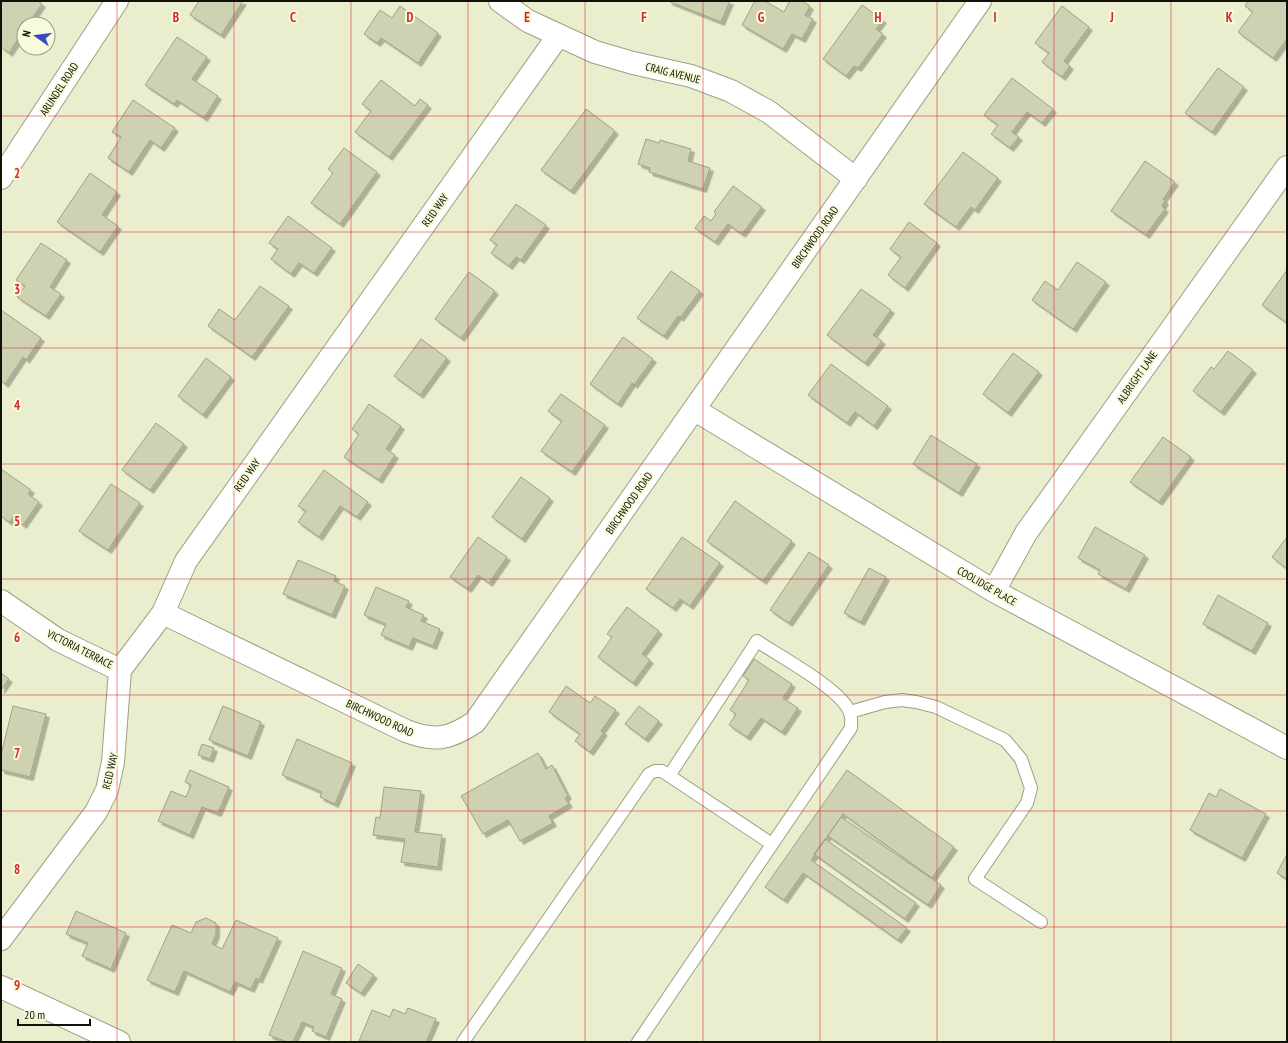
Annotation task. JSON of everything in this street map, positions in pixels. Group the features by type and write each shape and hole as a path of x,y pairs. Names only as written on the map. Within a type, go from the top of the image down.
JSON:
{"street":[{"name":"ARUNDEL ROAD","path":"1,178 118,1"},
{"name":"CRAIG AVENUE","path":"500,1 528,20 558,36 595,52 633,63 691,76 731,91 769,112 856,179"},
{"name":"BIRCHWOOD ROAD","path":"163,613 406,731 422,737 442,738 459,733 475,722 695,410 980,1"},
{"name":"REID WAY","path":"1,939 96,812 107,790 113,762 116,735 120,670 163,613 186,561 558,36"},
{"name":"ALBRIGHT LANE","path":"994,591 1026,533 1287,167"},
{"name":"COOLIDGE PLACE","path":"695,410 994,591 1287,747"},
{"name":"VICTORIA TERRACE","path":"1,600 58,640 120,670"},
{"path":"1,987 119,1042"}],"lane":[{"path":"638,1042 851,728 852,720 850,712 836,692 757,641 670,776"},
{"path":"850,712 885,702 902,700 916,702 936,707 1005,740 1021,759 1031,788 1027,803 975,879 1041,922"},
{"path":"463,1042 648,774 655,770 662,771 772,844"}],"building":[{"path":"1,1 38,1 42,4 34,16 16,16 16,42 9,53 1,47"},
{"path":"199,1 243,1 221,35 190,15"},
{"path":"668,1 730,1 721,22"},
{"path":"755,1 765,1 784,12 790,1 802,1 810,6 805,15 813,19 802,39 792,34 783,49 742,25"},
{"path":"1248,1 1287,1 1287,39 1273,58 1238,32 1253,12 1245,6"},
{"path":"862,5 883,20 876,29 883,34 858,68 854,66 846,76 823,59"},
{"path":"400,6 438,33 418,63 381,38 377,43 364,34 380,10 392,18"},
{"path":"1062,6 1089,27 1064,61 1070,66 1062,77 1042,62 1049,53 1035,43"},
{"path":"177,37 207,57 192,79 218,96 204,118 177,100 174,104 145,85"},
{"path":"1218,68 1244,87 1212,132 1185,113"},
{"path":"1012,78 1053,109 1042,123 1027,112 1012,132 1019,137 1010,148 991,134 998,125 984,115"},
{"path":"381,80 415,106 420,99 428,105 389,157 355,132 371,111 362,104"},
{"path":"133,100 175,128 161,148 150,140 129,172 108,158 121,137 112,132"},
{"path":"586,109 615,131 571,191 541,170"},
{"path":"646,139 659,143 660,140 691,149 688,161 710,168 703,189 649,172 650,168 638,164"},
{"path":"344,148 377,172 340,224 311,203 333,173 328,169"},
{"path":"963,152 998,178 975,210 971,207 956,227 924,204"},
{"path":"1145,161 1175,182 1163,199 1165,201 1162,206 1165,209 1146,235 1111,211"},
{"path":"90,173 117,192 102,215 118,226 100,252 57,222"},
{"path":"733,186 762,207 742,234 728,224 715,242 695,228 704,216 711,221 716,214 714,212"},
{"path":"516,204 546,225 521,260 516,257 509,266 491,253 497,245 490,240"},
{"path":"288,216 332,248 314,273 299,263 291,274 271,259 278,249 269,243"},
{"path":"909,222 937,243 905,288 888,275 901,257 890,249"},
{"path":"41,243 67,260 50,287 61,294 46,316 17,297 25,286 16,280"},
{"path":"1077,262 1106,282 1073,329 1032,300 1045,281 1058,290"},
{"path":"1287,270 1287,323 1262,305"},
{"path":"671,271 700,291 680,318 678,316 664,336 637,318"},
{"path":"469,272 495,291 461,338 435,319"},
{"path":"260,286 289,306 252,357 208,326 219,309 235,320"},
{"path":"861,289 891,310 873,335 882,341 865,363 827,335"},
{"path":"1,310 41,338 26,360 23,357 5,384 1,381"},
{"path":"623,337 653,359 634,385 632,383 618,404 590,384"},
{"path":"421,339 447,358 420,395 394,376"},
{"path":"1228,351 1253,370 1221,412 1193,391 1211,367 1214,369"},
{"path":"1013,353 1039,372 1008,413 983,394"},
{"path":"206,358 231,377 203,415 178,396"},
{"path":"831,364 888,406 874,426 855,412 847,423 808,395"},
{"path":"561,394 605,425 572,472 541,451 562,421 548,411"},
{"path":"369,404 401,426 386,449 395,455 379,480 344,457 359,434 352,429"},
{"path":"156,423 184,444 150,490 122,470"},
{"path":"931,435 977,464 959,493 913,464"},
{"path":"1163,437 1191,457 1159,502 1130,482"},
{"path":"1,469 31,490 28,494 39,502 23,525 13,517 9,522 1,516"},
{"path":"324,470 368,502 357,517 340,506 319,537 298,522 306,511 298,506"},
{"path":"521,477 550,498 522,539 492,517"},
{"path":"111,484 140,503 108,550 79,531"},
{"path":"735,501 792,541 763,581 707,541"},
{"path":"1095,527 1145,555 1126,589 1098,574 1100,570 1078,558"},
{"path":"478,537 507,557 489,583 478,575 468,589 450,577"},
{"path":"682,537 720,563 690,606 680,599 673,608 646,589"},
{"path":"1287,537 1287,569 1272,557"},
{"path":"809,552 829,565 789,623 770,610"},
{"path":"298,560 336,576 334,581 345,586 332,615 283,594"},
{"path":"869,568 886,577 861,622 844,613"},
{"path":"376,587 409,601 406,607 424,615 421,621 440,629 433,646 413,638 409,647 381,635 386,624 364,615"},
{"path":"1218,595 1268,623 1252,651 1203,624"},
{"path":"627,607 659,631 642,654 650,660 633,683 598,657 612,637 607,634"},
{"path":"754,659 792,684 783,698 798,708 782,732 761,718 747,737 729,725 736,714 730,710 749,680 743,676"},
{"path":"1,673 9,679 1,690"},
{"path":"566,686 590,703 595,696 616,710 601,731 604,732 590,752 575,741 580,734 549,712"},
{"path":"13,706 46,714 30,777 1,770 1,755"},
{"path":"223,706 261,722 248,756 209,740"},
{"path":"639,706 659,721 645,739 625,724"},
{"path":"297,739 352,763 335,804 320,797 322,792 282,775"},
{"path":"202,744 214,748 210,759 198,755"},
{"path":"538,753 546,769 552,765 568,796 565,798 569,804 549,816 553,823 520,841 508,820 483,834 461,796"},
{"path":"190,770 229,787 218,813 202,807 190,835 158,821 171,791 186,797 191,785 185,782"},
{"path":"847,770 954,847 932,878 843,814 811,860 907,928 898,940 803,873 784,900 765,887"},
{"path":"384,787 421,791 415,832 442,835 438,867 401,862 405,839 373,835 376,817 380,818"},
{"path":"1220,789 1266,814 1242,858 1190,830 1209,793 1216,797"},
{"path":"841,817 941,885 928,905 828,836"},
{"path":"825,839 916,903 905,919 814,854"},
{"path":"1287,854 1287,879 1277,873"},
{"path":"76,911 126,933 111,969 82,956 88,943 66,934"},
{"path":"206,918 216,923 216,934 212,944 222,949 236,920 278,938 259,980 256,978 251,989 235,982 230,992 184,971 175,992 147,980 172,925 191,933 196,922"},
{"path":"303,951 342,968 331,994 342,999 326,1037 312,1031 314,1027 302,1022 293,1042 287,1042 269,1035"},
{"path":"358,964 374,975 361,993 346,983"},
{"path":"408,1008 436,1019 426,1042 359,1041 372,1010 390,1017 393,1009 405,1014"}]}
